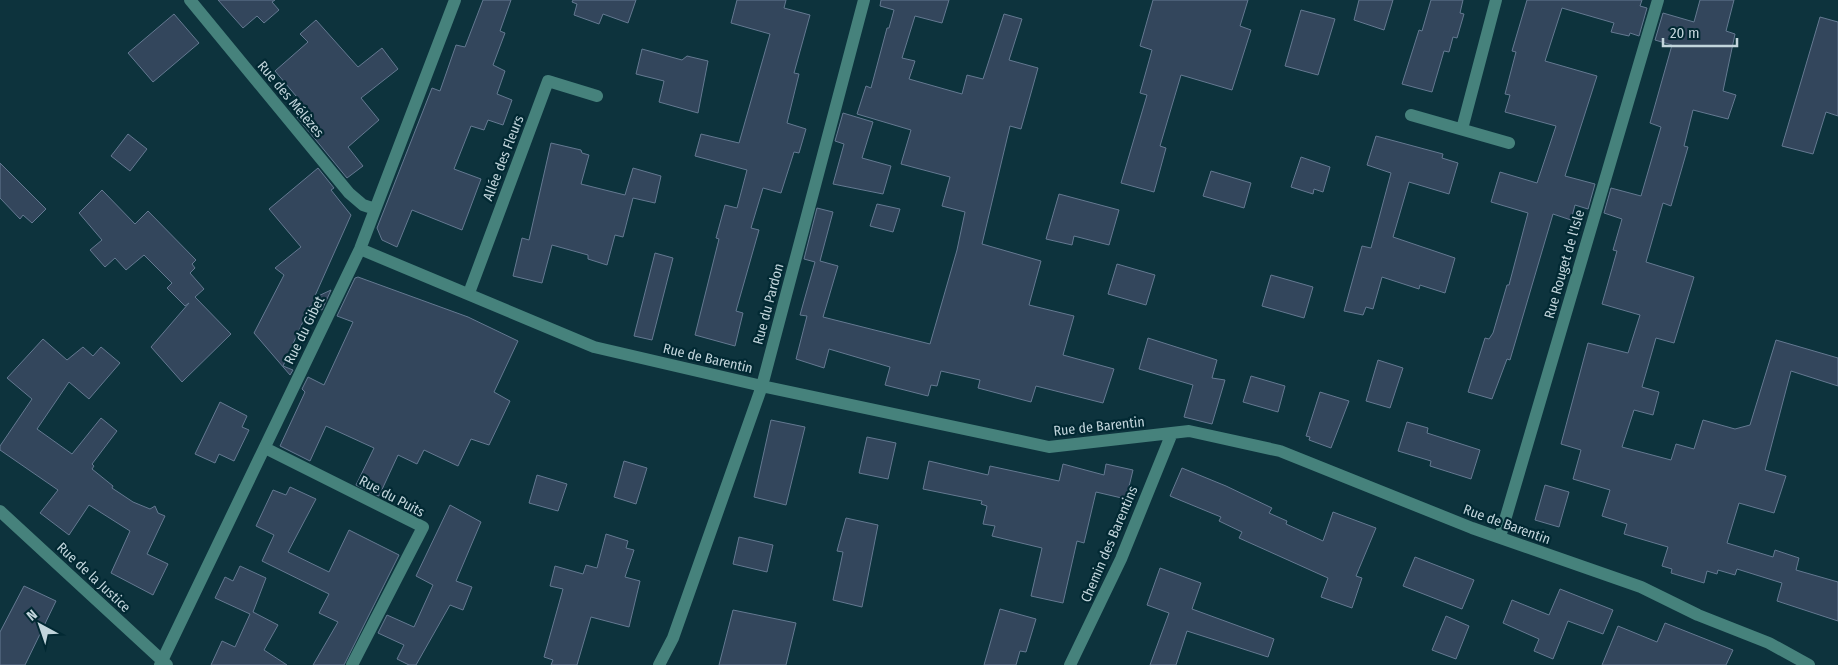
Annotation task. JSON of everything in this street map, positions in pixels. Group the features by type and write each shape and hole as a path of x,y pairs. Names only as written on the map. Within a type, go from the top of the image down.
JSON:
{"street":[{"name":"Rue des Mélèzes","path":"190,0 349,193 363,205 375,209"},
{"name":"Rue du Gibet","path":"163,663 360,249 455,0"},
{"name":"Rue du Pardon","path":"659,665 672,638 762,386 864,0"},
{"path":"1462,129 1496,0"},
{"name":"Rue Rouget de l'Isle","path":"1500,537 1658,0"},
{"name":"Allée des Fleurs","path":"469,293 548,82 597,96"},
{"path":"1412,115 1509,143"},
{"name":"Rue de Barentin","path":"360,249 469,293 594,347 762,386 1049,447 1189,431 1280,451 1500,537 1641,587 1698,616 1770,643 1800,664"},
{"name":"Chemin des Barentins","path":"1070,665 1121,559 1172,433"},
{"name":"Rue du Puits","path":"265,448 423,527 352,665"},
{"name":"Rue de la Justice","path":"0,511 163,663"}],"building":[{"path":"218,0 275,0 272,2 279,10 264,23 257,16 243,28"},
{"path":"483,0 511,0 500,31 505,33 493,65 505,71 497,94 512,100 503,125 488,120 484,130 471,126 454,169 481,179 462,230 412,210 397,247 382,240 377,228 432,88 440,91 456,45 465,47"},
{"path":"573,0 636,0 628,23 603,14 599,24 574,15 577,4 572,2"},
{"path":"737,0 786,0 784,8 810,15 794,73 799,74 787,123 806,129 799,153 794,152 781,193 763,188 751,228 759,230 736,311 743,313 735,346 695,335 719,239 716,238 725,205 737,208 747,170 695,156 701,134 739,143 770,34 731,23"},
{"path":"881,0 949,0 942,23 915,16 902,58 915,61 909,79 962,94 967,75 983,79 1004,14 1022,19 1009,60 1038,68 1021,129 1010,126 982,244 1041,261 1029,305 1074,316 1063,355 1114,369 1103,403 1036,386 1031,402 978,388 980,380 941,371 937,386 931,385 928,396 885,385 890,367 829,349 824,368 796,359 807,316 800,315 815,262 804,259 817,208 833,212 820,261 838,266 823,317 930,344 957,250 965,212 942,206 950,177 901,164 911,130 857,114 866,86 871,88 887,28 889,28 894,10 880,6"},
{"path":"1153,0 1248,0 1240,26 1251,30 1232,90 1181,75 1160,146 1166,148 1154,192 1121,183 1147,95 1140,93 1152,50 1140,46"},
{"path":"1359,0 1393,0 1384,30 1354,20"},
{"path":"1431,0 1463,0 1460,13 1464,14 1457,38 1453,37 1449,52 1444,51 1432,92 1402,84 1419,30 1422,31"},
{"path":"1527,0 1642,0 1640,6 1647,8 1639,36 1630,33 1629,36 1611,32 1614,23 1562,8 1545,61 1597,76 1565,176 1595,184 1588,209 1575,205 1571,220 1553,214 1510,360 1507,359 1492,399 1468,392 1485,338 1489,339 1493,333 1507,285 1509,285 1528,213 1491,202 1500,172 1537,183 1556,126 1505,112 1510,95 1505,94 1516,52 1512,51"},
{"path":"1700,0 1734,0 1726,31 1735,34 1723,91 1736,95 1728,119 1693,110 1684,146 1688,147 1671,206 1663,203 1646,262 1694,277 1674,343 1656,338 1642,387 1659,392 1653,415 1634,410 1622,447 1671,460 1676,444 1694,449 1703,420 1735,429 1750,425 1776,340 1838,358 1838,386 1791,371 1765,470 1786,476 1774,513 1739,503 1727,543 1773,557 1775,550 1799,558 1796,570 1838,582 1838,621 1777,601 1782,583 1737,569 1735,575 1718,570 1717,574 1707,571 1704,583 1671,573 1672,569 1662,566 1668,547 1624,534 1627,524 1602,516 1610,490 1573,479 1581,450 1561,444 1588,343 1628,353 1640,315 1602,304 1617,251 1613,250 1622,219 1604,213 1611,188 1641,196 1661,127 1650,123 1672,45 1655,40 1663,13 1694,22"},
{"path":"1301,10 1335,19 1318,75 1285,66"},
{"path":"174,14 199,43 153,82 128,53"},
{"path":"1820,17 1838,22 1838,116 1826,112 1813,154 1782,146"},
{"path":"316,20 358,67 382,48 398,69 361,98 379,120 348,147 363,166 347,178 297,117 307,109 275,71 308,42 300,34"},
{"path":"642,49 682,60 687,56 708,61 698,113 659,102 664,81 636,74"},
{"path":"843,113 873,122 862,158 891,166 883,194 833,184 844,144 835,141"},
{"path":"128,134 147,149 130,171 111,156"},
{"path":"1376,136 1443,154 1442,158 1458,163 1449,194 1409,182 1393,237 1455,258 1445,293 1420,285 1419,289 1382,277 1373,309 1366,307 1363,315 1344,311 1362,246 1371,248 1391,173 1367,165"},
{"path":"551,143 581,150 582,153 589,155 581,184 625,195 633,168 661,176 655,203 633,198 623,237 615,235 607,265 588,259 588,255 552,245 542,283 513,276 522,238 529,240"},
{"path":"1301,157 1330,167 1323,192 1314,189 1313,194 1291,187"},
{"path":"0,163 46,209 32,223 23,215 20,219 0,198"},
{"path":"318,168 334,188 331,190 351,215 314,298 331,290 322,310 310,306 283,366 293,370 290,375 254,333 284,275 275,268 301,247 269,209"},
{"path":"1211,171 1251,183 1244,208 1203,196"},
{"path":"102,190 135,224 148,211 196,260 192,264 195,268 190,273 204,289 195,297 231,334 182,382 151,347 189,303 185,306 167,288 172,283 144,255 126,270 115,258 105,267 90,250 102,240 79,213"},
{"path":"1059,194 1119,210 1109,245 1074,236 1072,245 1046,239"},
{"path":"877,204 900,209 893,232 870,226"},
{"path":"655,253 673,258 652,340 634,336"},
{"path":"1117,264 1155,275 1146,305 1108,294"},
{"path":"1271,275 1313,287 1304,318 1262,306"},
{"path":"358,277 468,317 518,341 494,392 510,401 489,445 471,439 458,466 424,450 417,464 398,455 379,496 356,485 374,448 326,426 310,461 280,446 305,392 302,389 308,377 324,385 353,322 337,316 355,278"},
{"path":"1148,338 1217,360 1212,378 1225,380 1212,424 1184,417 1193,385 1139,369"},
{"path":"43,339 67,360 83,347 93,356 101,347 120,363 89,399 69,382 37,429 72,454 101,418 117,431 92,464 94,466 92,469 113,486 112,488 133,502 150,509 155,506 158,513 165,516 147,554 168,564 153,595 111,573 130,531 89,505 69,535 40,513 58,490 0,450 0,446 32,399 7,378"},
{"path":"1378,360 1403,368 1390,408 1366,401"},
{"path":"1251,376 1285,386 1278,412 1243,402"},
{"path":"1320,392 1349,401 1331,448 1309,440 1310,437 1306,436"},
{"path":"220,402 247,416 242,427 249,430 234,461 219,454 215,463 195,454"},
{"path":"771,420 805,427 786,505 754,497"},
{"path":"1407,422 1428,428 1427,433 1480,450 1471,479 1430,466 1431,461 1398,451"},
{"path":"867,437 896,443 888,479 859,473"},
{"path":"624,461 647,468 636,504 614,497"},
{"path":"929,461 988,475 990,466 1059,481 1063,464 1104,475 1106,464 1133,470 1126,499 1096,492 1084,543 1077,541 1063,603 1031,596 1042,548 992,536 995,526 983,524 987,506 981,504 982,501 923,489"},
{"path":"1182,468 1272,508 1269,513 1287,521 1286,524 1323,541 1333,512 1376,528 1356,576 1362,578 1352,608 1321,597 1328,578 1239,538 1242,532 1219,521 1221,517 1170,496"},
{"path":"537,475 567,484 558,511 529,503"},
{"path":"1545,485 1569,492 1559,527 1535,520"},
{"path":"290,487 316,499 288,552 329,572 349,530 399,555 344,665 313,665 338,622 319,613 329,594 262,561 274,535 256,526 273,490 286,495"},
{"path":"450,505 481,522 456,581 472,587 463,610 450,605 416,665 409,665 397,659 404,645 378,633 387,615 414,627 433,585 416,576"},
{"path":"846,518 878,525 862,607 833,600 843,552 837,551"},
{"path":"606,534 628,541 626,548 634,550 625,577 640,581 629,627 591,617 577,665 551,665 553,660 544,657 563,589 550,586 555,566 583,574 586,565 597,568"},
{"path":"739,537 773,545 767,572 733,564"},
{"path":"1415,557 1474,580 1462,609 1403,586"},
{"path":"240,566 266,578 253,612 278,625 264,650 287,665 211,665 222,641 235,647 250,614 215,598 225,577 233,581"},
{"path":"1160,568 1201,583 1192,609 1274,639 1268,657 1187,631 1176,665 1150,665 1169,613 1147,605"},
{"path":"24,586 56,601 25,665 0,665 0,632"},
{"path":"1560,589 1613,610 1603,634 1568,621 1553,659 1534,651 1539,639 1503,623 1512,600 1549,615"},
{"path":"1000,609 1036,619 1026,652 1020,651 1016,665 984,665"},
{"path":"733,610 796,623 786,665 719,665"},
{"path":"1446,616 1469,626 1456,659 1432,650"},
{"path":"1665,623 1733,650 1726,665 1602,665 1618,626 1657,642"}]}
